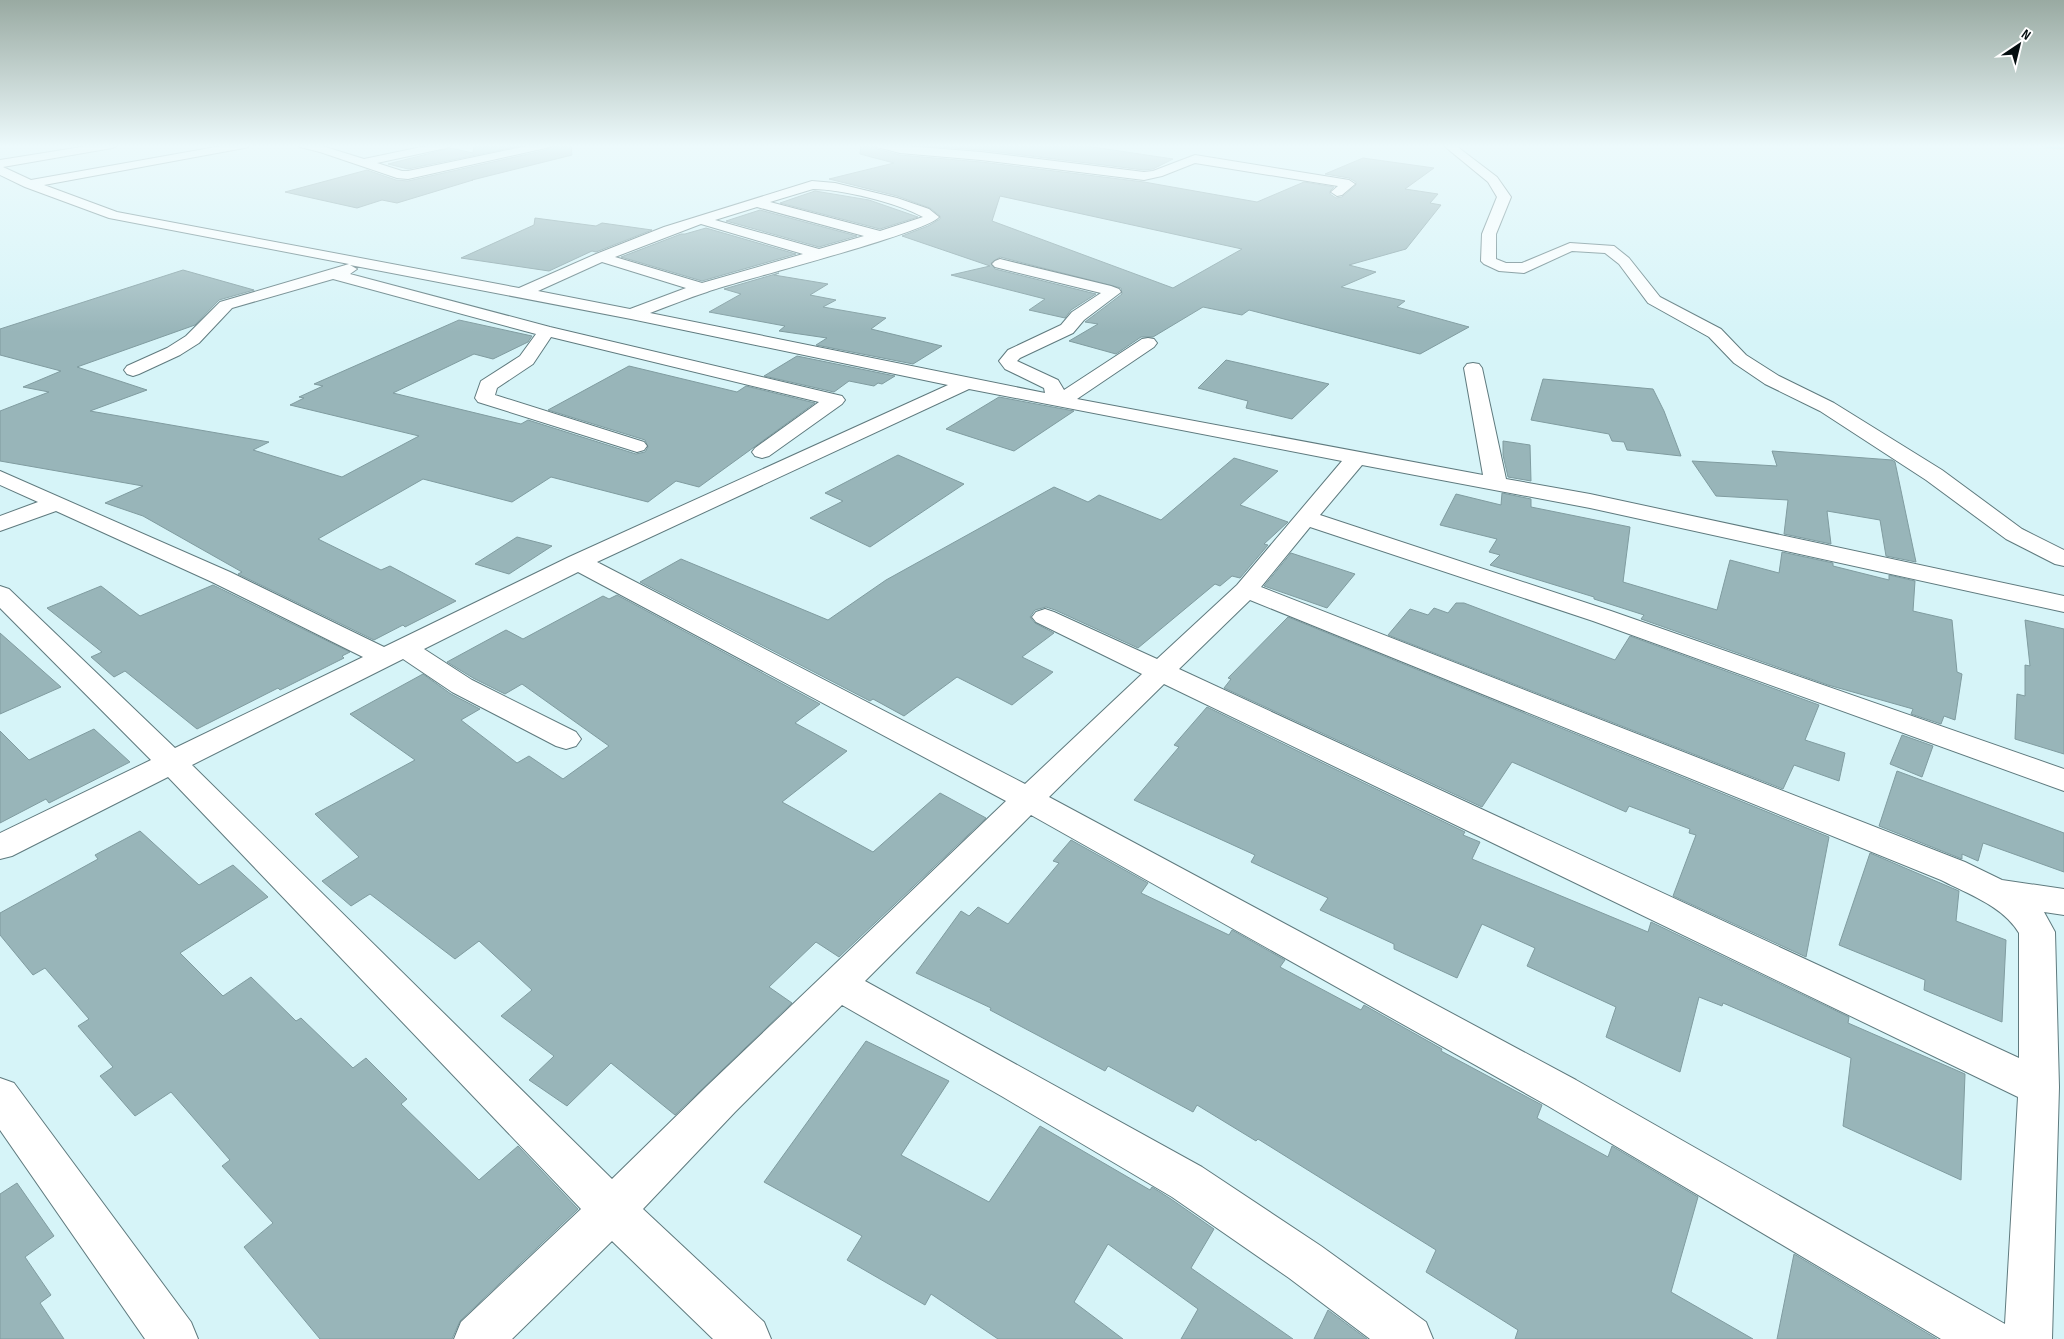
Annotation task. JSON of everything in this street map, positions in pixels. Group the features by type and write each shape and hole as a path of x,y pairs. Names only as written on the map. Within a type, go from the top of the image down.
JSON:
{"street":[{"path":"93,207 114,215 631,314 1055,401 1600,503 2064,604"},
{"path":"521,293 601,257 738,207"},
{"path":"774,207 881,236"},
{"path":"631,314 702,288 881,236 932,217 907,207"},
{"path":"1500,207 1490,234 1489,261 1504,268 1524,268 1570,247 1609,249 1624,261 1654,300 1715,333 1740,358 1772,380 1827,407 1934,475 2014,534 2064,558"},
{"path":"701,220 820,254"},
{"path":"601,257 702,288"},
{"path":"133,370 154,361 194,338 208,325 216,312 226,305 367,263"},
{"path":"1000,264 1113,292 1078,316 1067,328 1055,336 1020,351 1008,361 1011,365 1050,384 1055,389 1055,401"},
{"path":"333,274 546,331 835,400 762,452"},
{"path":"546,331 527,360 488,384 485,398 637,446"},
{"path":"1055,401 1148,343"},
{"path":"1473,368 1496,484"},
{"path":"0,848 578,562 967,383"},
{"path":"478,1339 612,1210 721,1099 1028,799 1246,590 1356,458"},
{"path":"0,477 221,576 256,596 432,668 566,739"},
{"path":"0,524 57,503"},
{"path":"1305,518 1602,616 2064,780"},
{"path":"578,562 1028,799 1562,1093 1988,1339"},
{"path":"1246,590 1953,871 1998,893 2024,912 2036,932 2039,1087 2028,1339"},
{"path":"0,594 172,763 612,1210 747,1339"},
{"path":"1045,617 2039,1087"},
{"path":"1998,893 2064,902"},
{"path":"839,985 1017,1084 1187,1182 1305,1262 1408,1339"},
{"path":"0,1096 174,1339"}],"building":[{"path":"797,207 891,207 918,217 880,229"},
{"path":"929,207 996,207 992,221 1173,288 1242,249 1052,207 1439,207 1406,249 1349,265 1376,272 1341,287 1405,301 1397,307 1469,327 1420,354 1249,310 1242,315 1203,307 1153,337 1141,337 1116,354 1069,341 1098,324 1085,322 1122,294 1121,288 1000,257 991,263 995,269 1096,294 1071,310 1065,318 1029,310 1045,299 951,275 990,266 902,236 940,219 940,216"},
{"path":"760,210 857,236 819,247 726,221"},
{"path":"535,218 596,226 602,223 652,230 596,252 592,251 549,271 461,258 534,225"},
{"path":"706,228 796,254 702,281 621,257 681,234"},
{"path":"183,270 254,290 219,300 195,325 77,367 147,390 90,411 269,442 253,450 342,477 419,436 290,405 304,398 299,397 323,386 314,384 459,320 532,336 528,342 493,359 474,354 393,393 521,424 528,420 636,454 645,452 648,447 645,440 548,410 629,366 737,392 746,386 815,403 699,487 676,481 648,502 551,477 512,502 423,479 318,539 381,570 390,566 456,601 405,627 403,625 374,640 238,574 242,572 143,516 105,503 143,486 0,461 0,411 49,392 23,387 61,371 0,355 0,329"},
{"path":"779,273 774,275 828,284 810,295 836,300 823,307 886,318 871,329 942,346 913,364 816,345 827,338 779,331 785,326 709,312 741,294 724,289"},
{"path":"797,356 895,376 882,384 878,383 874,386 849,381 834,392 764,376"},
{"path":"1226,360 1329,384 1292,419 1246,408 1248,401 1198,388"},
{"path":"1543,379 1653,389 1664,411 1681,456 1627,450 1624,442 1612,441 1609,434 1531,420"},
{"path":"999,397 1074,411 1014,451 946,429"},
{"path":"1503,441 1530,445 1531,481 1508,477 1503,455"},
{"path":"1772,451 1892,460 1895,462 1916,562 1886,556 1880,520 1827,511 1831,544 1784,534 1788,500 1716,496 1692,461 1777,466"},
{"path":"898,455 964,484 870,547 810,518 843,501 825,493"},
{"path":"1234,458 1278,471 1240,505 1288,522 1264,544 1268,545 1240,578 1232,576 1220,586 1215,584 1138,648 1055,610 1046,607 1035,610 1030,617 1035,623 1054,633 1022,657 1053,672 1012,705 957,677 904,716 873,699 870,701 640,582 681,559 828,620 886,580 1054,487 1088,502 1099,495 1161,520"},
{"path":"1502,493 1531,499 1531,507 1630,527 1623,582 1717,610 1730,560 1779,573 1782,552 1833,563 1833,566 1889,580 1889,575 1915,581 1913,611 1952,620 1957,672 1962,674 1955,720 1944,716 1941,724 1911,714 1913,709 1828,685 1641,619 1644,615 1594,599 1594,597 1490,565 1500,555 1489,552 1497,539 1440,525 1456,494 1501,505"},
{"path":"517,537 552,546 509,574 475,564"},
{"path":"1291,553 1355,574 1327,608 1264,586"},
{"path":"213,585 350,652 342,656 344,658 280,690 278,688 197,729 125,671 114,677 91,657 102,652 47,608 101,586 140,616"},
{"path":"617,595 820,704 795,723 847,751 782,802 873,852 940,793 986,818 839,957 816,942 769,987 792,1003 675,1115 611,1063 567,1106 529,1080 554,1056 501,1016 532,990 479,941 455,959 370,894 351,906 322,881 359,857 315,814 415,760 350,714 423,674 451,694 480,709 461,720 517,763 529,756 563,779 609,746 522,684 505,694 447,662 506,630 523,639 603,596 609,599"},
{"path":"1456,603 1464,603 1615,660 1630,636 1819,705 1805,740 1845,753 1839,781 1794,765 1783,789 1388,635 1410,609 1428,615 1434,608 1448,613"},
{"path":"1288,617 1829,837 1806,957 1673,896 1696,835 1689,833 1690,829 1629,806 1626,812 1512,762 1482,807 1224,688 1231,679 1228,678"},
{"path":"2025,620 2064,629 2064,754 2015,739 2017,694 2025,696 2025,665 2030,666"},
{"path":"0,633 61,687 0,714"},
{"path":"1207,707 1465,832 1463,835 1480,842 1472,859 1648,932 1651,922 1849,1017 1848,1023 1965,1074 1961,1180 1843,1126 1851,1058 1723,1003 1722,1006 1699,997 1680,1072 1606,1037 1616,1007 1527,966 1535,948 1482,924 1457,978 1394,949 1394,944 1320,910 1328,898 1251,862 1255,855 1134,800 1179,747 1174,745"},
{"path":"94,729 130,762 49,803 46,799 0,823 0,731 29,760"},
{"path":"1902,735 1933,746 1922,777 1890,764"},
{"path":"1897,771 2064,833 2064,872 1983,843 1978,861 1962,854 1962,859 1879,826"},
{"path":"140,831 199,885 233,865 268,897 180,953 223,996 251,977 296,1021 301,1018 353,1068 366,1058 407,1099 401,1104 479,1180 518,1146 578,1209 460,1321 452,1339 320,1339 244,1247 273,1223 222,1166 230,1160 171,1092 135,1116 100,1076 113,1067 78,1026 89,1019 45,968 33,975 0,935 0,913 98,859 95,855"},
{"path":"1071,840 1148,883 1141,893 1229,935 1232,930 1285,960 1280,967 1361,1010 1364,1005 1442,1049 1441,1051 1542,1105 1537,1118 1608,1157 1612,1146 1698,1197 1671,1292 1753,1339 1515,1339 1518,1330 1426,1272 1436,1250 1258,1139 1256,1141 1197,1105 1193,1112 1108,1066 1105,1071 990,1010 991,1008 916,973 961,911 969,916 978,907 1008,924 1059,863 1053,861"},
{"path":"1870,853 1959,891 1956,921 2006,940 2002,1022 1924,990 1925,980 1839,945"},
{"path":"866,1041 949,1081 901,1155 989,1202 1040,1126 1150,1190 1152,1187 1214,1229 1191,1268 1293,1339 1181,1339 1198,1309 1108,1244 1074,1302 1123,1339 998,1339 931,1294 925,1305 847,1260 862,1236 764,1182"},
{"path":"17,1183 54,1236 25,1257 51,1295 40,1303 64,1339 0,1339 0,1194"},
{"path":"1794,1254 1937,1339 1777,1339"},
{"path":"1328,1310 1367,1339 1314,1339"}]}
